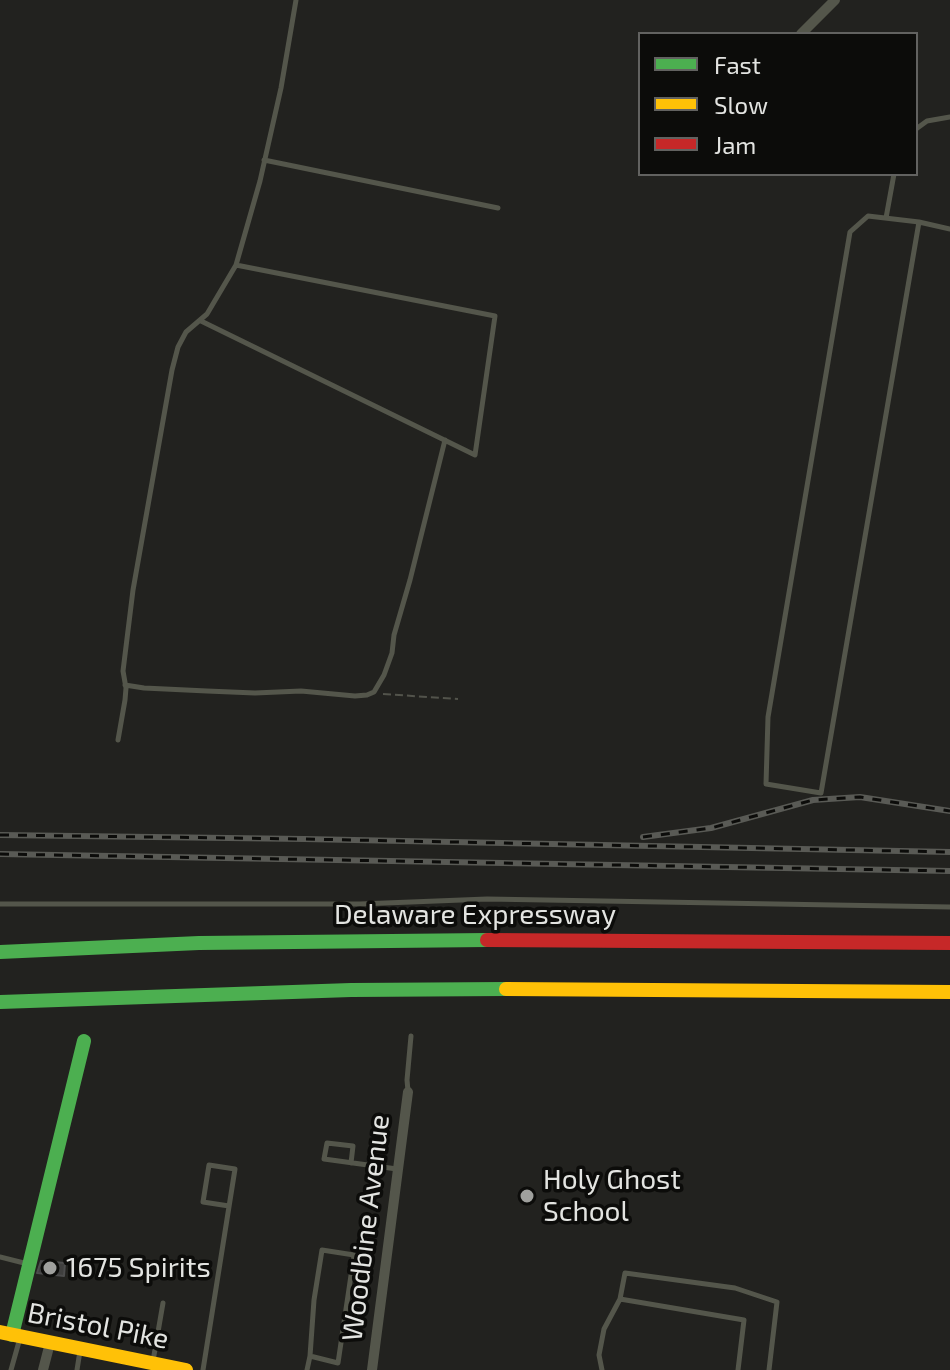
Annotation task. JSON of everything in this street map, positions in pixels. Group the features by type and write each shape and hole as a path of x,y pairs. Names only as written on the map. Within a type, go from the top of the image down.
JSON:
{"main road":[{"name":"Delaware Expressway","path":"0,952 199,943 476,940 950,943"},
{"path":"0,1002 477,989 950,992"},
{"path":"11,1335 84,1041"},
{"name":"Bristol Pike","path":"11,1335 151,1367 186,1370"}],"street":[{"path":"803,32 835,0"},
{"name":"Woodbine Avenue","path":"372,1370 408,1092"},
{"path":"43,1370 50,1343"}],"lane":[{"path":"118,740 133,590 172,370 186,332 200,321 236,265 281,88 296,0"},
{"path":"918,128 927,121 950,117"},
{"path":"264,160 498,208"},
{"path":"886,218 894,176"},
{"path":"919,222 821,793 766,784 768,717 850,232 868,216 919,222 950,229"},
{"path":"200,321 475,455 495,316 236,265"},
{"path":"125,685 255,693 301,691 355,696 374,692 392,653 394,635 445,440"},
{"path":"0,904 360,904 487,899 950,907"},
{"path":"408,1092 411,1036"},
{"path":"351,1163 353,1146 327,1143 324,1159 351,1163 398,1169"},
{"path":"203,1370 235,1169 209,1165 203,1202 229,1206"},
{"path":"307,1370 322,1250 354,1255 338,1363 310,1356"},
{"path":"0,1257 29,1264"},
{"path":"602,1370 599,1355 604,1329 620,1299 625,1273 735,1288 777,1302 769,1370"},
{"path":"620,1299 744,1320 738,1370"},
{"path":"151,1367 163,1303"},
{"path":"11,1335 11,1370"},
{"path":"77,1370 80,1349"}],"path":[{"path":"374,692 458,699"}],"building":[{"name":"1675 Spirits","path":"41,1261 65,1263 64,1276 37,1273"}],"railway":[{"path":"643,837 711,828 813,800 860,797 950,811"},
{"path":"0,835 950,852"},
{"path":"0,854 950,871"}],"traffic: fast":[{"path":"0,952 199,943 487,940"},
{"path":"0,1002 351,990 506,989"},
{"path":"12,1335 84,1041"}],"traffic: slow":[{"path":"506,989 950,992"},
{"path":"0,1332 186,1370"}],"traffic: jam":[{"path":"487,940 950,943"}],"place":[{"name":"Holy Ghost School","path":"527,1196"},
{"name":"1675 Spirits","path":"50,1268"}]}
